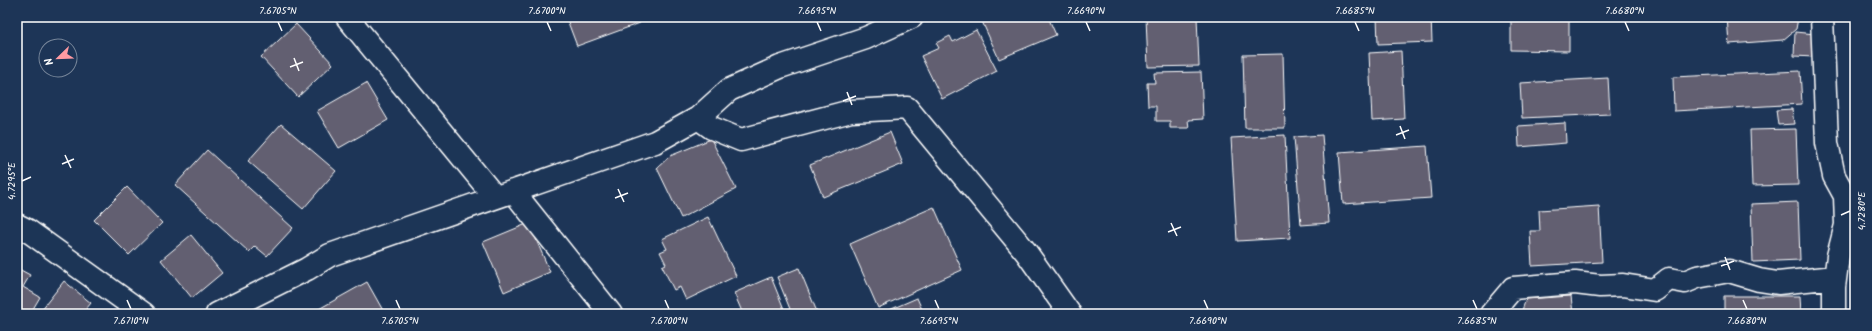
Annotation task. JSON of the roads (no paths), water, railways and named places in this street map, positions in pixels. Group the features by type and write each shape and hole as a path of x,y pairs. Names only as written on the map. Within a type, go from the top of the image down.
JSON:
{"street":[{"path":"347,17 611,314"},
{"path":"217,314 307,269 330,255 655,142 698,118 729,90 780,67 866,38 912,17"},
{"path":"1822,17 1827,143 1834,176 1850,195 1846,225 1835,277 1834,314"},
{"path":"698,118 712,128 740,140 851,111 906,108 1026,252 1070,314"},
{"path":"17,225 27,230 144,314"},
{"path":"1491,314 1513,288 1575,284 1600,286 1623,285 1655,290 1669,280 1685,282 1697,277 1729,270 1759,280 1778,283 1835,277"}]}
